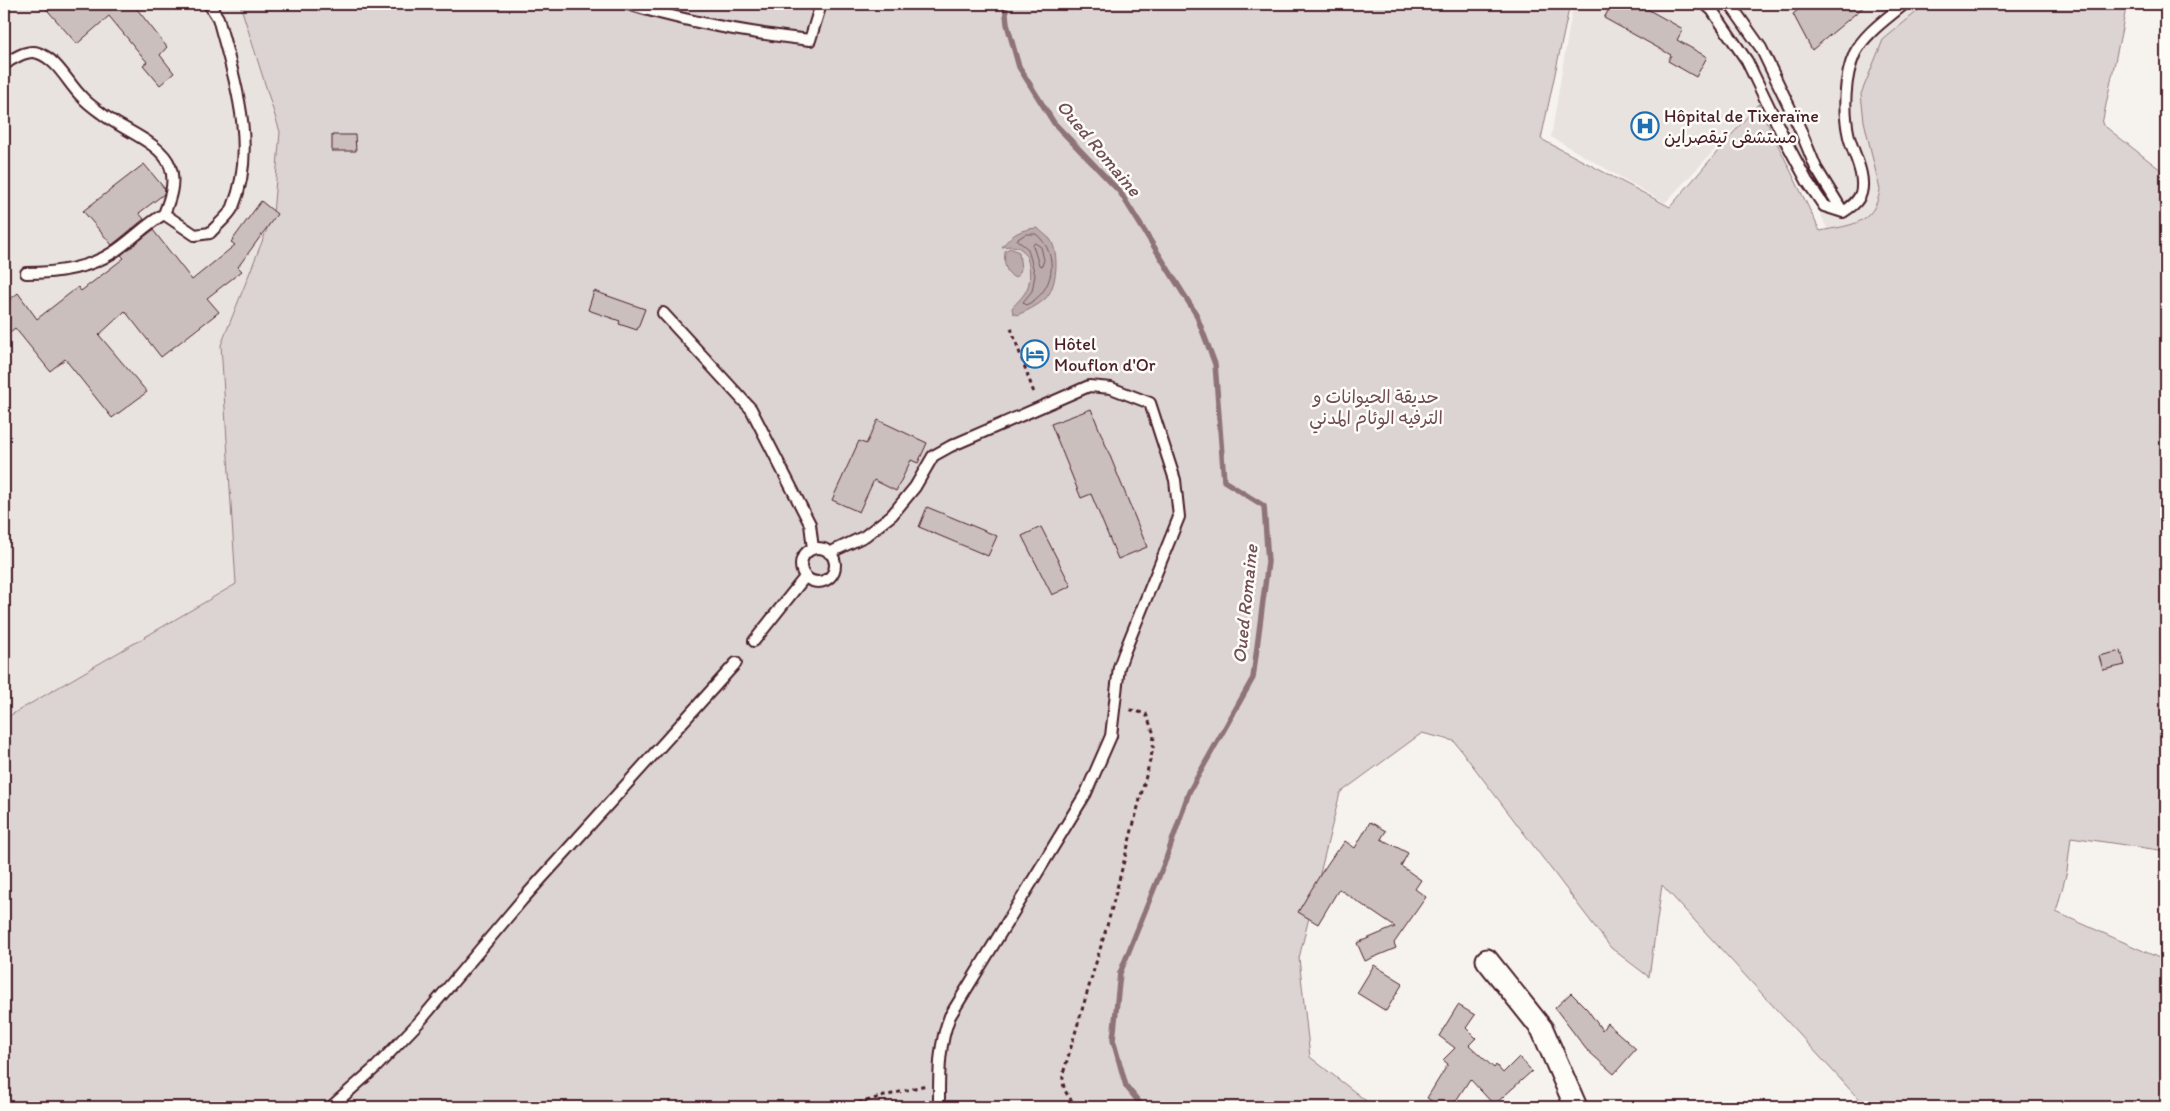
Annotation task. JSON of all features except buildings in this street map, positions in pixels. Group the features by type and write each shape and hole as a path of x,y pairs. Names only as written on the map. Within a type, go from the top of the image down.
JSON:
{"street":[{"path":"1487,960 1542,1029 1576,1107"}],"lane":[{"path":"164,214 196,235 210,233 232,209 244,172 243,127 238,97 218,18 209,4"},
{"path":"628,4 653,11 766,34 810,40 821,4"},
{"path":"1705,4 1712,10 1747,61 1807,181 1824,206 1843,212 1854,206 1861,192 1860,174 1849,136 1845,109 1848,79 1856,53 1868,36 1904,4"},
{"path":"1730,4 1761,48 1816,168 1843,212"},
{"path":"4,66 27,53 38,52 51,61 81,97 100,113 113,123 153,145 170,164 172,179 171,197 164,214 111,254 83,266 52,273 26,273"},
{"path":"663,313 752,409 810,524 813,549"},
{"path":"829,553 865,536 892,515 915,487 933,456 951,446 1089,386 1111,388 1150,403 1175,480 1178,517 1124,653 1118,673 1111,736 1096,774 950,1016 942,1040 939,1107"},
{"path":"813,549 819,549 829,553 834,563 830,577 820,582 814,582 805,577 801,566 802,560 808,552 813,549"},
{"path":"754,641 805,577"},
{"path":"331,1107 376,1067 420,1021 522,900 736,663"}],"path":[{"path":"1011,328 1039,408"},
{"path":"1078,1107 1065,1094 1062,1085 1064,1074 1109,919 1154,748 1154,734 1146,714 1115,708"},
{"path":"843,1107 939,1082"}],"shaded area":[{"path":"4,4 611,4 236,584 4,719"},
{"name":"Hôpital de Tixeraïne مستشفى تيقصراين","path":"1573,4 1929,4 1892,200 1836,247 1764,97 1665,203 1551,137"}],"green space":[{"name":"حديقة الحيوانات و الترفيه الوئام المدني","path":"240,4 1570,4 1541,139 1670,207 1758,104 1820,231 1859,222 1872,211 1877,202 1880,190 1864,121 1861,94 1883,40 1926,4 2127,4 2102,124 2166,174 2166,851 2071,837 2067,871 2056,912 2166,961 2166,1107 1866,1107 1662,885 1649,977 1611,948 1454,741 1422,733 1340,793 1299,958 1310,1057 1374,1107 4,1107 4,719 236,584 221,345 273,214 280,132"}],"water":[{"path":"1038,228 1050,239 1053,245 1056,261 1054,279 1049,294 1045,299 1017,315 1013,313 1012,308 1029,285 1030,274 1027,258 1025,253 1018,247 1002,247 1017,233"},
{"path":"1010,248 1019,252 1021,269 1018,276 1013,277 1006,269 1005,262 1005,251"}],"waterway":[{"name":"Oued Romaine","path":"1005,4 1007,24 1019,67 1054,123 1120,192 1196,314 1215,364 1224,481 1264,506 1268,562 1253,678 1189,792 1166,859 1120,973 1113,1040 1126,1086 1143,1107"}],"place":[{"name":"Hôpital de Tixeraïne مستشفى تيقصراين","path":"1645,126"},
{"name":"Hôtel Mouflon d'Or","path":"1035,354"}]}
